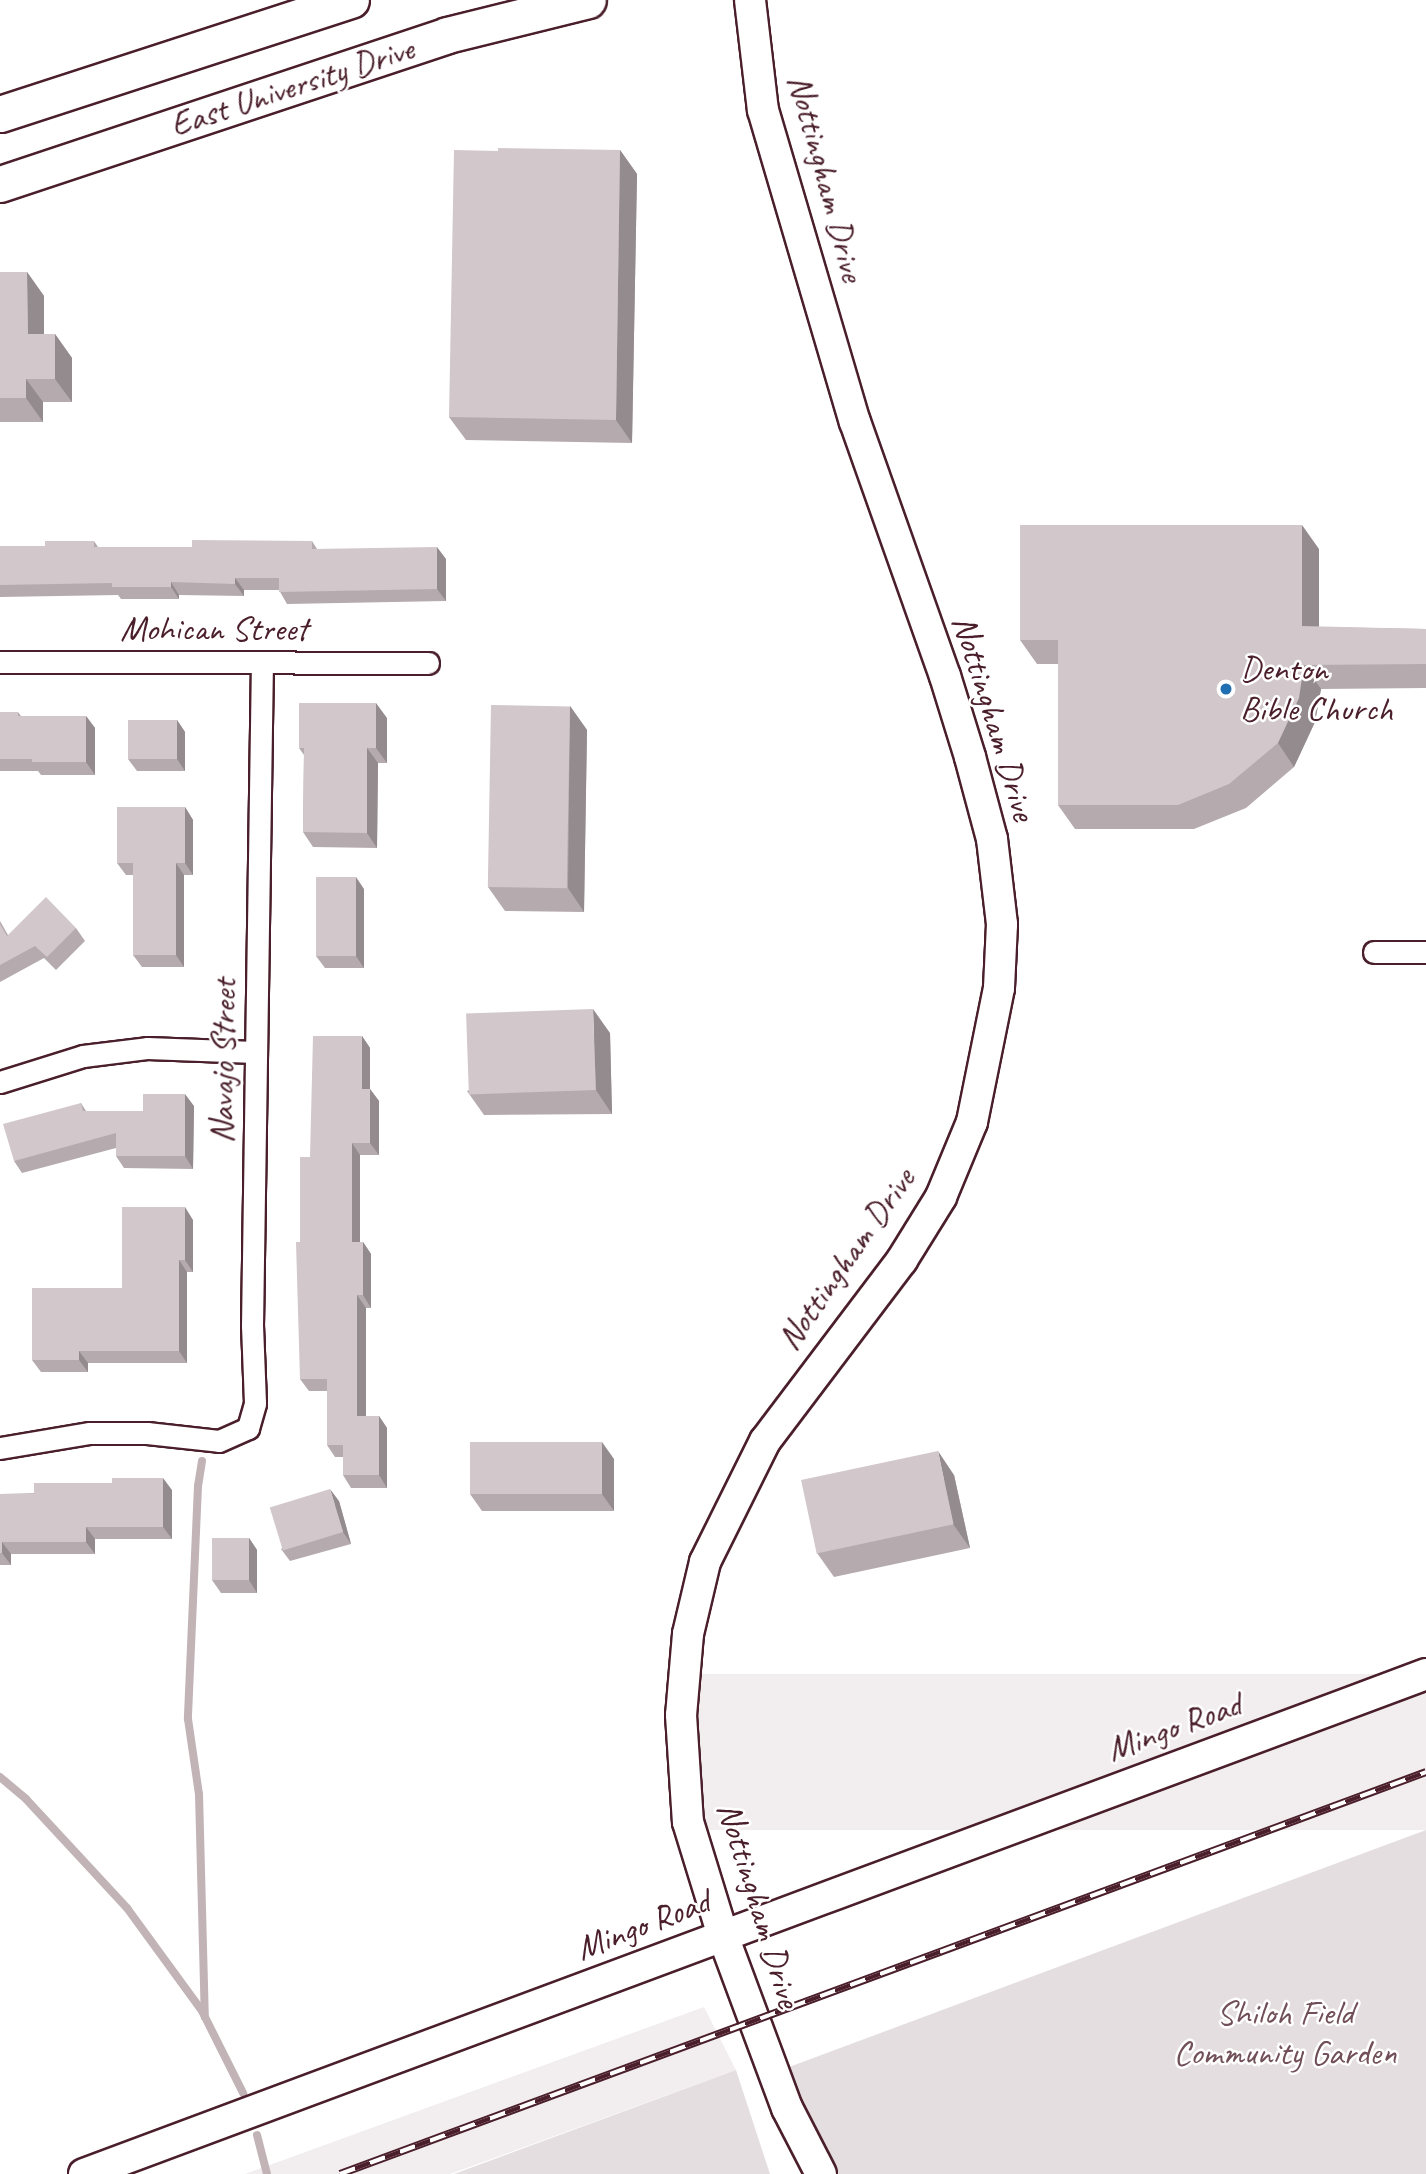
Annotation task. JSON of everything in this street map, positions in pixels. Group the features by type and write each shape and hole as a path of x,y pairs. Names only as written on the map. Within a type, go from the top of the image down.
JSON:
{"main road":[{"name":"East University Drive","path":"0,114 351,0"},
{"name":"East University Drive","path":"0,184 447,35 588,0"}],"street":[{"name":"Nottingham Drive","path":"750,0 763,110 855,422 945,676 970,757 992,839 1002,924 999,988 972,1122 941,1197 902,1260 765,1441 705,1562 688,1634 681,1715 688,1822 723,1936 786,2108 821,2174"},
{"name":"Mohican Street","path":"0,662 428,663"},
{"name":"Navajo Street","path":"0,1448 90,1433 148,1433 219,1441 248,1428 255,1403 252,1326 262,663"},
{"path":"1374,952 1426,952"},
{"path":"0,1082 83,1056 148,1048 255,1052"},
{"name":"Mingo Road","path":"84,2174 1426,1674"}],"shaded area":[{"path":"676,1674 1426,1674 1426,1830 676,1830"},
{"path":"704,2007 736,2070 450,2174 245,2174"}],"green space":[{"name":"Shiloh Field Community Garden","path":"1426,1830 1426,2174 821,2174 773,2073"},
{"path":"736,2070 770,2174 454,2174"}],"building":[{"path":"498,148 620,150 616,420 449,417 454,150 498,151"},
{"path":"0,272 27,272 28,334 55,334 55,379 26,379 26,398 0,398"},
{"name":"Denton Bible Church","path":"1020,525 1302,525 1302,626 1426,629 1426,664 1304,665 1299,698 1278,743 1229,784 1178,805 1058,805 1058,640 1020,640"},
{"path":"192,540 312,541 312,549 437,547 437,589 279,592 279,578 235,578 235,584 171,582 171,587 112,587 112,583 0,585 0,546 45,546 45,541 94,541 94,547 192,547"},
{"path":"299,703 376,703 376,748 367,748 367,833 303,832 304,748 299,748"},
{"path":"491,705 570,706 567,888 488,887"},
{"path":"0,712 18,712 18,716 86,716 86,762 0,759"},
{"path":"128,720 177,720 177,759 128,759"},
{"path":"117,807 185,807 185,863 176,863 176,955 133,955 133,863 117,863"},
{"path":"316,877 356,877 356,956 316,956"},
{"path":"46,897 76,928 47,957 35,946 0,965 0,924 7,936"},
{"path":"593,1009 596,1090 469,1094 466,1013"},
{"path":"313,1036 362,1036 362,1089 370,1089 370,1143 352,1143 352,1242 363,1242 363,1295 357,1295 357,1416 379,1416 379,1475 343,1475 343,1445 327,1445 327,1379 300,1379 296,1242 300,1242 300,1157 310,1157"},
{"path":"143,1094 185,1094 185,1156 116,1156 116,1133 14,1161 3,1124 81,1103 83,1111 143,1111"},
{"path":"122,1207 185,1207 185,1260 179,1260 179,1351 79,1351 79,1360 32,1360 32,1288 122,1288"},
{"path":"470,1442 602,1442 602,1494 470,1494"},
{"path":"938,1451 954,1524 817,1553 801,1480"},
{"path":"112,1478 163,1478 163,1527 86,1527 86,1542 2,1542 0,1553 0,1494 34,1494 34,1483 112,1483"},
{"path":"330,1489 343,1532 283,1550 270,1507"},
{"path":"212,1538 249,1538 249,1580 212,1580"}],"waterway":[{"path":"202,1461 198,1486 188,1719 199,1794 205,2017"},
{"path":"0,1777 26,1799 127,1908 202,2011 243,2093"},
{"path":"257,2135 267,2174"}],"railway":[{"path":"340,2174 1426,1772"}],"place":[{"name":"Denton Bible Church","path":"1226,689"}]}
